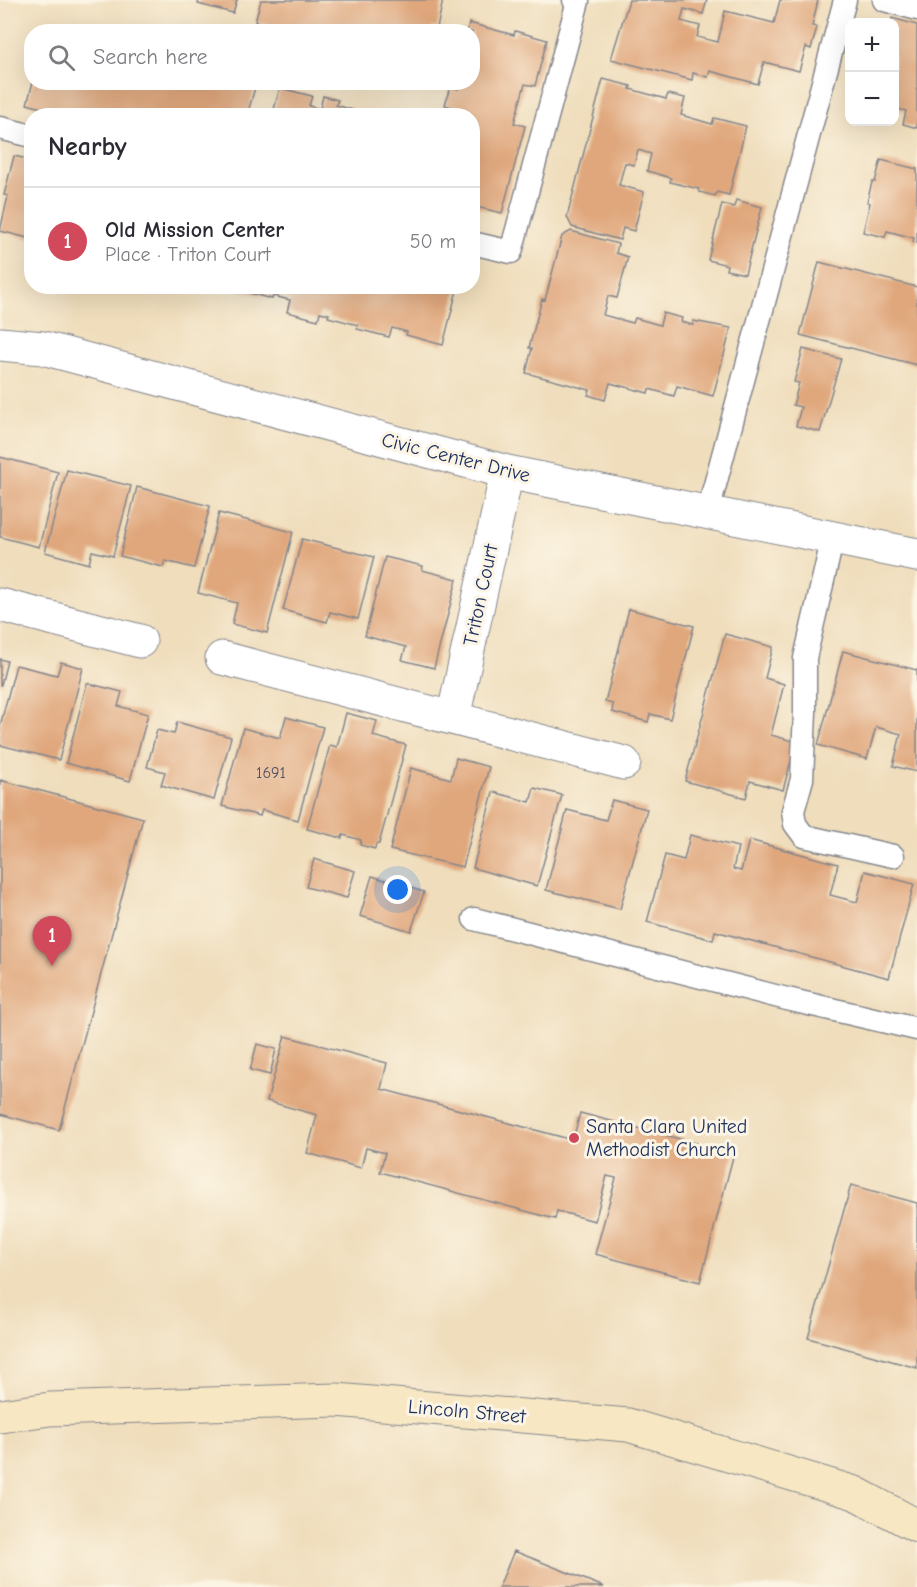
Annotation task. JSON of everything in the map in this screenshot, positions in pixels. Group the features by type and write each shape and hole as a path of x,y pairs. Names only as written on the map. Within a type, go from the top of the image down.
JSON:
{"street":[{"name":"Civic Center Drive","path":"0,344 43,348 507,472 917,555"},
{"name":"Triton Court","path":"453,718 507,472"},
{"path":"0,605 140,641"},
{"path":"222,658 624,763"},
{"name":"Lincoln Street","path":"0,1416 50,1409 336,1400 628,1425 855,1493 917,1526"}],"lane":[{"path":"480,245 510,252 578,1 574,0"},
{"path":"708,512 845,0"},
{"path":"884,0 917,9"},
{"path":"0,128 24,134"},
{"path":"833,537 805,658 802,779 793,811 795,824 804,836 893,856"},
{"path":"474,919 787,999 917,1029"}],"building":[{"path":"199,0 237,0 233,13 198,4"},
{"path":"261,0 443,0 438,24 310,24 300,22 300,24 262,24 255,22"},
{"path":"629,0 707,0 703,14 684,9 681,21 700,26 697,37 718,42 725,11 774,23 780,0 818,0 812,26 817,27 811,49 806,47 799,71 764,62 758,84 710,71 708,77 693,73 692,80 611,59"},
{"path":"899,20 917,25 917,128 903,124 906,111 899,109"},
{"path":"480,26 514,35 515,31 547,40 535,86 525,84 514,123 525,126 502,213 480,208 480,108 451,108 445,105 449,90 480,90"},
{"path":"603,79 631,86 630,89 666,99 668,94 685,98 681,115 712,124 714,118 746,126 729,195 717,192 715,196 699,192 699,189 670,182 671,178 647,171 651,154 638,150 634,165 625,163 619,185 644,192 634,231 623,228 620,240 572,227 567,217"},
{"path":"31,90 254,90 249,108 42,108 27,104"},
{"path":"279,90 288,90 312,96 309,106 316,108 274,108"},
{"path":"323,96 338,100 336,105 346,108 320,108"},
{"path":"14,156 24,158 24,237 0,231 8,196 4,195"},
{"path":"881,160 917,169 917,243 913,242 914,238 887,231 885,237 863,232 872,182 875,182"},
{"path":"736,200 762,207 745,274 726,270 727,265 708,260 722,204 734,207"},
{"path":"571,231 618,244 616,253 628,257 617,298 608,296 603,315 633,323 635,318 660,325 663,313 682,318 681,322 693,325 693,321 731,328 713,396 677,386 674,396 649,389 648,393 610,383 605,400 588,395 590,390 526,373 532,348 529,348 542,299 545,300 562,236"},
{"path":"819,262 917,287 917,365 800,335"},
{"path":"253,294 456,294 443,345 406,335 407,332 392,328 389,337 357,329 358,325 328,317 329,314 320,312 318,320 287,312 290,300 273,296 272,299"},
{"path":"803,349 841,359 820,432 796,426 801,407 793,405 799,383 794,382"},
{"path":"0,457 58,472 39,547 0,537"},
{"path":"67,470 131,486 113,556 92,551 89,564 45,552"},
{"path":"137,487 210,506 194,568 165,561 163,567 120,556"},
{"path":"219,513 293,532 267,633 232,624 237,603 198,593"},
{"path":"302,539 374,557 358,619 330,612 327,622 283,610"},
{"path":"385,557 423,566 422,570 457,579 434,668 402,660 406,647 365,636"},
{"path":"629,609 694,626 670,719 650,714 648,722 612,712 613,704 605,702"},
{"path":"725,634 773,647 765,678 784,684 771,735 796,742 783,790 750,781 746,798 685,781"},
{"path":"843,651 917,670 917,772 893,766 901,734 876,727 867,759 818,745"},
{"path":"0,659 7,661 1,685 0,685"},
{"path":"61,662 83,668 59,760 0,745 0,726 16,665 57,675"},
{"path":"87,683 122,692 118,706 148,714 130,781 66,763"},
{"path":"346,713 377,721 373,736 406,745 379,844 376,844 375,849 360,845 361,840 343,835 342,838 307,829 330,745 337,747"},
{"path":"286,717 323,727 298,820 262,810 260,816 222,806 243,728 280,738"},
{"path":"177,722 231,737 214,800 161,785 165,772 147,767 157,730 174,734"},
{"path":"456,758 489,767 463,867 390,850 411,768 451,779"},
{"path":"0,780 143,818 59,1130 0,1114"},
{"path":"534,788 562,795 537,886 473,868 493,792 530,802"},
{"path":"612,800 647,809 620,909 546,890 567,810 606,820"},
{"path":"690,835 738,847 733,869 741,871 749,840 838,864 830,895 857,902 865,871 914,884 889,978 715,931 713,940 647,922 665,855 684,860"},
{"path":"314,859 355,871 347,898 306,887"},
{"path":"372,876 424,892 411,931 360,916"},
{"path":"285,1036 387,1063 381,1089 573,1140 580,1113 734,1153 700,1282 595,1254 616,1178 607,1176 595,1221 557,1211 555,1219 380,1172 385,1153 366,1148 361,1168 307,1153 317,1115 267,1101"},
{"path":"257,1044 276,1049 270,1075 250,1070"},
{"path":"851,1185 917,1203 917,1368 808,1338"},
{"path":"514,1551 604,1587 499,1587"}],"place":[{"name":"Old Mission Center","path":"52,966"},
{"name":"Santa Clara United Methodist Church","path":"574,1138"}]}
